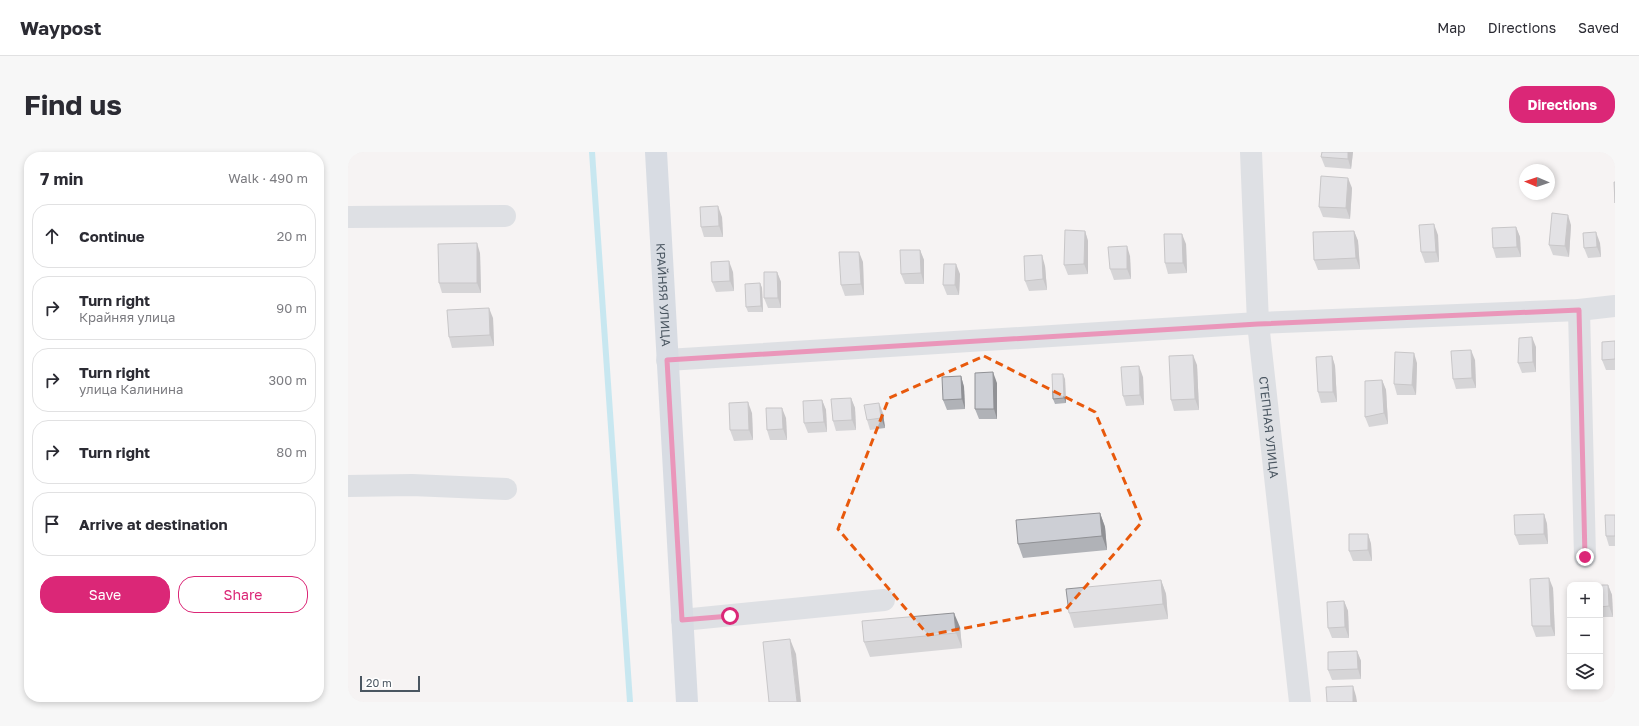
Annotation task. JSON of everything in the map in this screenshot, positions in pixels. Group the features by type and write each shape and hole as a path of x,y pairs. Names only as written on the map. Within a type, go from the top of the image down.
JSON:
{"main road":[{"name":"КРАЙНЯЯ УЛИЦА","path":"656,152 687,702"}],"street":[{"name":"СТЕПНАЯ УЛИЦА","path":"1251,152 1258,324 1300,702"},
{"path":"348,217 506,216"},
{"path":"667,360 1258,324 1579,310 1615,306"},
{"path":"1579,310 1585,557"},
{"path":"348,486 412,484 506,488"},
{"path":"682,620 884,600"}],"highlighted area":[{"path":"984,356 1095,412 1142,522 1066,609 928,635 838,529 889,398"}],"building":[{"path":"1322,152 1348,152 1348,159 1321,157"},
{"path":"1321,176 1348,178 1346,208 1319,207"},
{"path":"1614,182 1615,182 1615,203"},
{"path":"718,206 719,226 701,227 700,207"},
{"path":"1552,213 1568,215 1565,246 1549,245"},
{"path":"1434,224 1436,252 1421,252 1419,225"},
{"path":"1516,227 1517,247 1493,248 1492,228"},
{"path":"1065,230 1085,231 1084,264 1064,265"},
{"path":"1354,231 1356,258 1314,260 1313,232"},
{"path":"1596,232 1597,247 1584,248 1583,233"},
{"path":"1164,234 1182,234 1183,263 1165,263"},
{"path":"477,243 477,283 439,283 438,244"},
{"path":"1127,246 1127,269 1110,269 1108,247"},
{"path":"900,250 920,250 921,273 901,274"},
{"path":"839,252 859,252 861,284 841,285"},
{"path":"1042,255 1043,279 1025,281 1024,256"},
{"path":"729,261 730,281 712,282 711,262"},
{"path":"944,264 956,264 955,285 943,285"},
{"path":"764,272 777,272 778,298 764,298"},
{"path":"760,283 761,306 746,307 745,284"},
{"path":"489,308 490,335 449,337 447,310"},
{"path":"1532,337 1533,362 1518,363 1519,338"},
{"path":"1615,341 1615,359 1602,360 1602,342"},
{"path":"1471,350 1472,378 1453,379 1451,351"},
{"path":"1395,352 1414,353 1412,385 1394,384"},
{"path":"1193,355 1195,399 1171,400 1169,356"},
{"path":"1332,356 1333,392 1318,392 1316,357"},
{"path":"1139,366 1140,395 1123,396 1121,367"},
{"path":"993,372 994,409 975,409 975,373"},
{"path":"1052,374 1063,374 1064,398 1053,399"},
{"path":"961,376 962,399 943,400 942,377"},
{"path":"1382,380 1384,413 1365,417 1365,381"},
{"path":"851,398 852,420 833,421 831,399"},
{"path":"822,400 824,422 804,423 803,401"},
{"path":"748,402 749,430 730,430 729,403"},
{"path":"879,403 881,418 867,420 864,405"},
{"path":"766,408 782,408 783,429 767,430"},
{"path":"1100,513 1102,536 1018,544 1016,520"},
{"path":"1544,514 1544,534 1515,535 1514,515"},
{"path":"1605,515 1615,515 1615,536 1606,536"},
{"path":"1349,534 1368,534 1368,550 1349,551"},
{"path":"1549,578 1551,626 1532,626 1530,579"},
{"path":"1161,580 1163,604 1069,613 1066,589"},
{"path":"1603,585 1608,585 1609,606 1603,607"},
{"path":"1344,601 1345,627 1328,628 1327,602"},
{"path":"954,613 956,633 864,642 862,621"},
{"path":"790,639 797,702 769,702 763,642"},
{"path":"1357,651 1358,669 1328,670 1328,652"},
{"path":"1353,686 1353,702 1327,702 1326,687"}],"waterway":[{"path":"592,152 630,702"}],"route":[{"path":"730,616 682,620 667,360 1258,324 1579,310 1585,557"}]}
